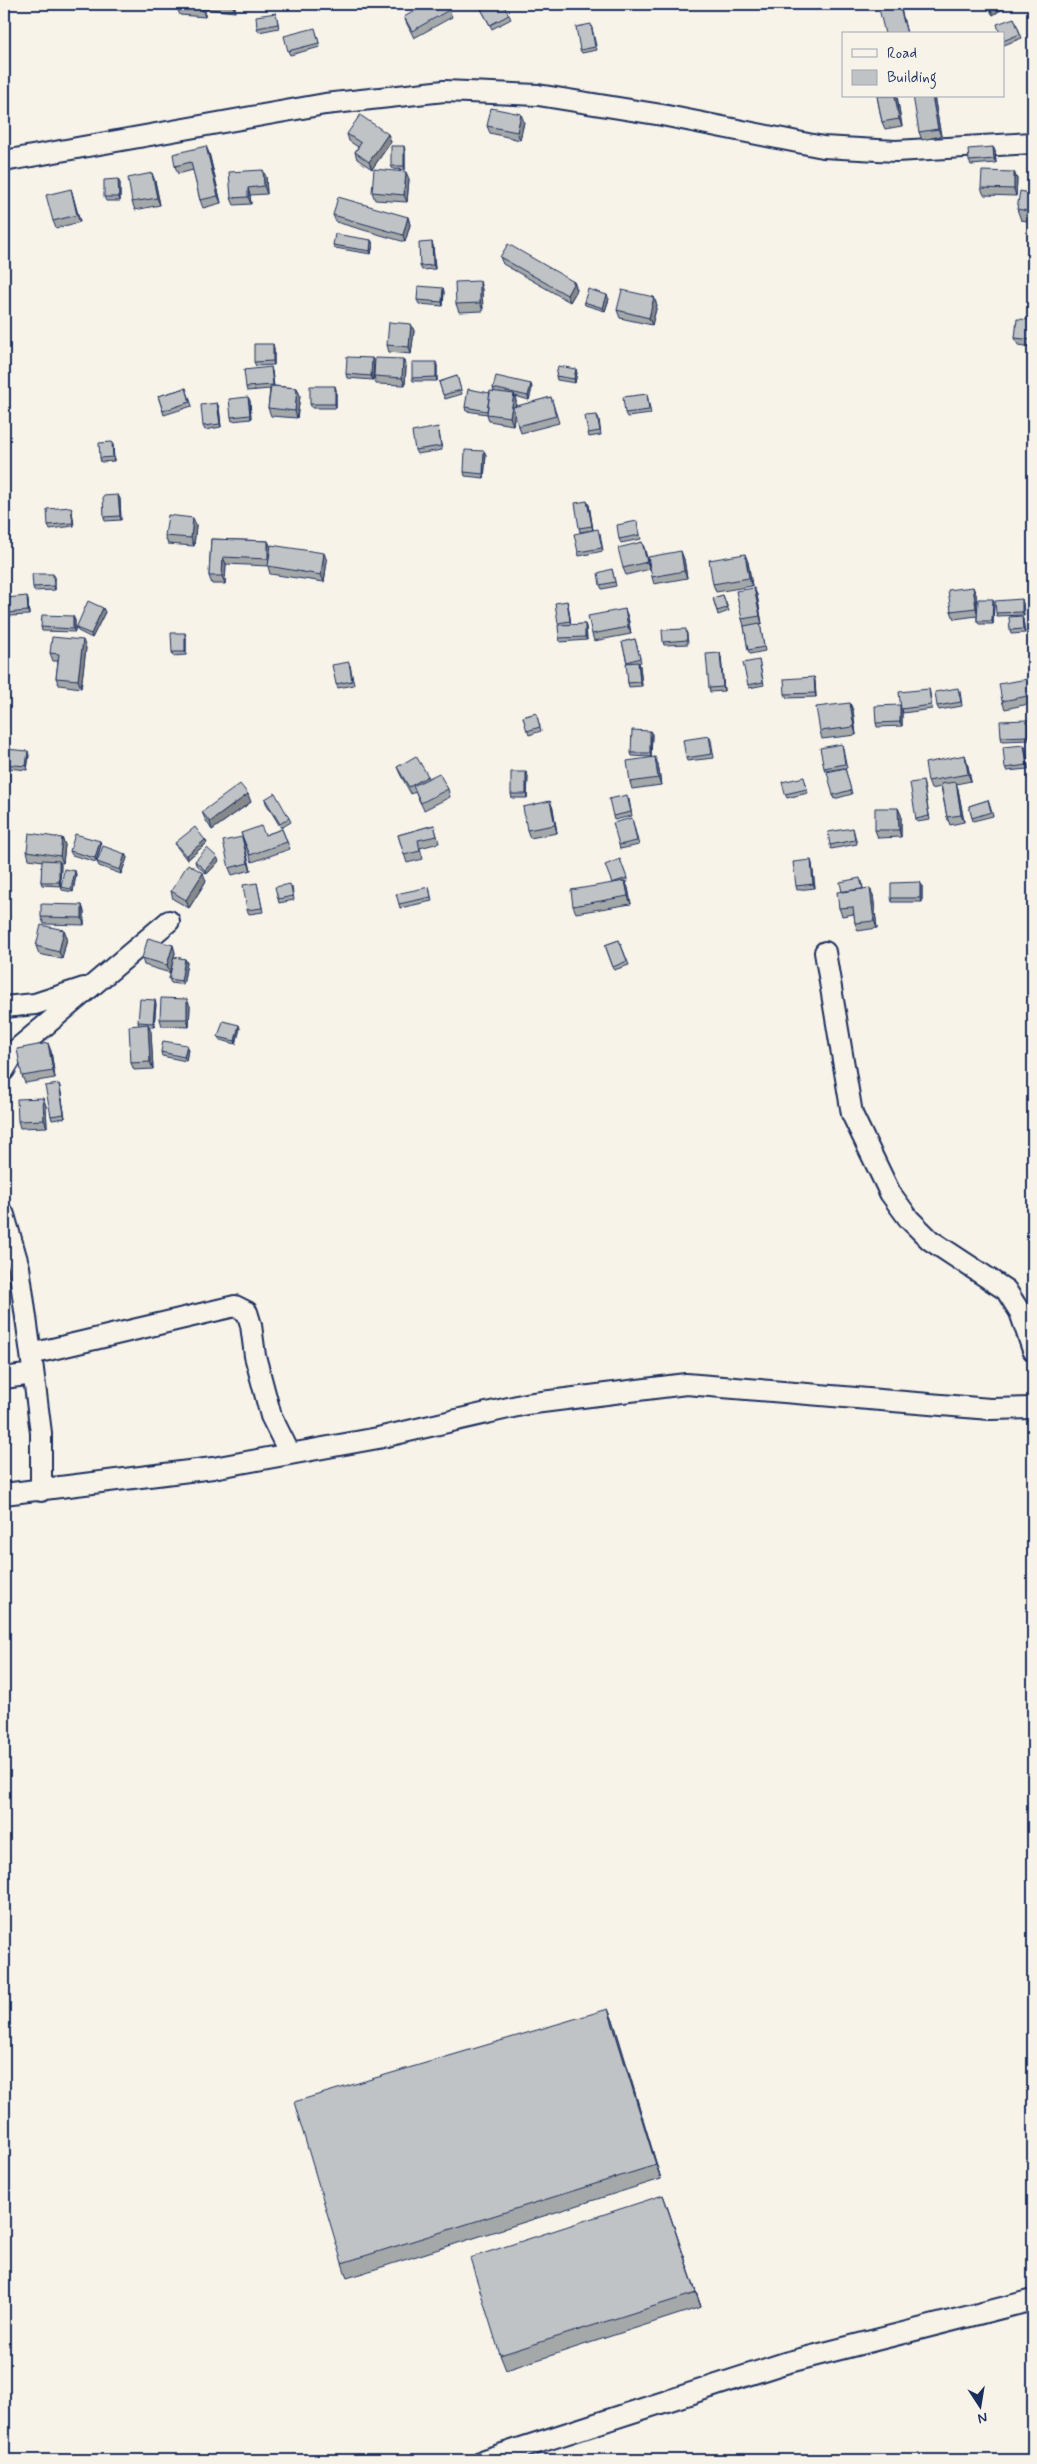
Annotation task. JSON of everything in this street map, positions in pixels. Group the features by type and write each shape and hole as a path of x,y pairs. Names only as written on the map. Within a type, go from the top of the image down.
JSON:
{"street":[{"path":"4,161 325,104 444,91 538,95 662,115 824,147 896,151 1033,143"},
{"path":"4,1070 16,1050 169,921"},
{"path":"825,952 852,1114 890,1193 909,1220 930,1240 1006,1290 1020,1312 1033,1350"},
{"path":"4,1007 35,1004 95,984"},
{"path":"4,1214 19,1267 31,1354 41,1433 41,1491"},
{"path":"31,1354 235,1306 247,1312 251,1325 255,1356 271,1416 290,1454"},
{"path":"4,1378 33,1374"},
{"path":"4,1494 41,1491 213,1468 378,1438 526,1404 686,1384 990,1410 1033,1408"},
{"path":"484,2460 785,2363 1033,2300"}],"building":[{"path":"177,4 202,4 202,9 177,8"},
{"path":"427,4 445,4 449,10 412,31 404,17"},
{"path":"490,4 503,4 509,15 490,25 481,9"},
{"path":"878,4 899,4 906,32 885,32"},
{"path":"988,4 997,4 990,8"},
{"path":"276,13 278,24 257,28 256,16"},
{"path":"1014,18 1020,34 1004,41 1004,32 999,32 997,24"},
{"path":"591,24 595,47 580,50 576,27"},
{"path":"315,28 319,43 288,51 284,36"},
{"path":"877,98 895,98 899,119 882,122"},
{"path":"913,98 932,98 938,129 919,132"},
{"path":"491,108 521,114 517,132 487,126"},
{"path":"360,115 388,134 369,162 355,152 361,143 347,134"},
{"path":"206,146 218,196 200,200 191,162 175,166 173,154"},
{"path":"391,146 404,146 404,166 391,166"},
{"path":"993,147 994,159 969,161 968,149"},
{"path":"374,169 406,172 404,195 372,192"},
{"path":"263,170 264,186 248,188 248,197 231,198 229,172"},
{"path":"982,171 1014,172 1014,189 981,188"},
{"path":"152,173 157,198 132,202 128,178"},
{"path":"118,179 119,197 104,197 104,180"},
{"path":"71,189 77,215 53,221 46,195"},
{"path":"1020,191 1033,194 1033,212 1017,209"},
{"path":"338,197 408,217 403,235 333,215"},
{"path":"335,234 371,240 370,251 333,245"},
{"path":"432,242 433,265 420,266 419,243"},
{"path":"508,244 574,282 567,295 500,257"},
{"path":"480,281 480,303 456,304 455,282"},
{"path":"418,286 443,288 442,302 417,300"},
{"path":"1030,288 1033,288 1033,297 1030,297"},
{"path":"588,289 607,295 603,308 584,302"},
{"path":"622,290 654,297 649,318 617,310"},
{"path":"1017,319 1033,320 1033,340 1015,338"},
{"path":"389,322 411,324 409,347 387,345"},
{"path":"254,344 273,344 273,361 254,362"},
{"path":"347,357 372,358 371,376 346,374"},
{"path":"375,358 403,359 402,378 374,376"},
{"path":"412,362 436,362 436,377 412,378"},
{"path":"558,366 576,369 574,379 556,376"},
{"path":"271,367 273,385 246,387 244,370"},
{"path":"457,376 461,390 443,395 439,382"},
{"path":"496,376 531,384 528,396 493,388"},
{"path":"271,386 297,388 295,411 268,408"},
{"path":"310,386 335,386 335,404 310,404"},
{"path":"186,388 190,402 163,411 158,396"},
{"path":"468,389 490,393 487,411 465,407"},
{"path":"490,391 514,394 510,417 487,414"},
{"path":"647,394 649,410 625,413 623,397"},
{"path":"248,397 250,415 231,417 229,399"},
{"path":"551,397 556,416 518,426 513,407"},
{"path":"217,403 220,424 203,426 201,405"},
{"path":"597,415 600,431 588,433 585,416"},
{"path":"438,427 441,446 415,450 412,432"},
{"path":"112,442 113,457 100,458 99,443"},
{"path":"465,450 484,451 483,474 464,472"},
{"path":"118,495 120,516 104,517 103,496"},
{"path":"587,501 592,526 579,528 575,503"},
{"path":"71,507 73,523 48,525 47,509"},
{"path":"168,515 193,518 191,538 165,536"},
{"path":"637,521 639,535 619,539 617,525"},
{"path":"598,529 602,548 578,552 574,534"},
{"path":"211,539 268,541 268,559 223,557 222,576 209,576"},
{"path":"642,542 647,562 623,568 618,548"},
{"path":"271,545 324,553 321,575 268,566"},
{"path":"681,551 684,571 652,577 648,557"},
{"path":"745,554 749,578 713,584 709,560"},
{"path":"612,569 615,582 600,585 598,573"},
{"path":"32,574 53,574 54,586 33,587"},
{"path":"973,587 976,608 951,611 948,590"},
{"path":"754,588 760,616 742,619 736,591"},
{"path":"1033,591 1033,611 1030,612 1026,593"},
{"path":"723,595 727,608 717,611 713,598"},
{"path":"27,596 28,611 7,613 6,598"},
{"path":"978,599 993,599 992,621 977,621"},
{"path":"1022,599 1022,612 996,613 995,601"},
{"path":"88,601 103,608 91,634 76,628"},
{"path":"567,601 570,621 558,623 555,603"},
{"path":"625,609 628,627 592,634 588,616"},
{"path":"42,615 73,616 73,629 41,627"},
{"path":"1022,616 1023,629 1010,630 1009,617"},
{"path":"760,623 764,647 748,650 744,626"},
{"path":"585,624 585,637 559,638 558,625"},
{"path":"686,629 687,640 663,642 662,630"},
{"path":"171,633 185,633 185,652 172,652"},
{"path":"52,637 83,640 78,680 56,678 59,654 50,653"},
{"path":"635,639 640,658 627,662 622,642"},
{"path":"720,653 723,687 709,688 706,654"},
{"path":"759,660 763,682 748,685 743,663"},
{"path":"349,662 352,681 336,684 332,665"},
{"path":"638,662 640,682 628,683 626,663"},
{"path":"814,677 815,693 785,694 784,679"},
{"path":"1033,678 1033,695 1002,701 999,684"},
{"path":"958,688 961,702 937,706 935,692"},
{"path":"929,689 931,705 901,709 899,692"},
{"path":"850,703 854,727 820,731 816,707"},
{"path":"900,705 900,722 876,723 875,706"},
{"path":"536,713 540,727 527,731 523,717"},
{"path":"1028,720 1028,736 1001,737 1000,721"},
{"path":"632,730 650,731 650,753 631,753"},
{"path":"709,736 712,754 686,758 683,740"},
{"path":"842,744 845,764 824,768 820,748"},
{"path":"1024,745 1027,765 1005,768 1003,747"},
{"path":"5,749 28,751 26,766 4,764"},
{"path":"965,755 968,774 928,781 925,763"},
{"path":"416,756 428,776 409,787 397,767"},
{"path":"655,757 658,778 630,782 627,761"},
{"path":"4,766 7,766 5,794 4,794"},
{"path":"845,768 851,790 833,795 827,772"},
{"path":"511,772 526,772 526,794 511,794"},
{"path":"439,773 448,789 421,803 413,786"},
{"path":"804,777 807,789 785,794 782,782"},
{"path":"923,781 929,816 916,819 910,783"},
{"path":"956,782 961,815 947,817 941,784"},
{"path":"240,784 248,794 210,822 202,812"},
{"path":"275,793 289,818 280,824 265,799"},
{"path":"627,795 631,812 613,816 609,799"},
{"path":"988,800 991,812 972,818 969,806"},
{"path":"550,801 555,825 527,830 523,807"},
{"path":"875,808 898,808 899,830 875,830"},
{"path":"632,818 637,841 619,845 613,823"},
{"path":"434,825 437,836 418,840 420,851 404,855 398,835"},
{"path":"261,826 265,835 282,829 287,842 250,855 241,833"},
{"path":"195,827 205,840 186,856 175,843"},
{"path":"853,828 855,840 830,845 828,832"},
{"path":"29,833 62,838 60,856 27,851"},
{"path":"75,834 100,841 95,858 70,851"},
{"path":"242,837 248,863 229,868 223,841"},
{"path":"103,846 125,854 120,870 97,862"},
{"path":"207,848 217,857 205,870 195,861"},
{"path":"620,859 627,878 612,883 605,865"},
{"path":"42,860 59,861 59,882 41,882"},
{"path":"811,860 813,884 796,886 793,862"},
{"path":"188,864 203,873 186,900 171,891"},
{"path":"64,869 75,871 71,889 61,887"},
{"path":"860,878 863,889 842,892 840,882"},
{"path":"625,881 628,896 573,906 571,890"},
{"path":"920,882 920,898 891,898 891,883"},
{"path":"257,883 262,908 247,910 243,885"},
{"path":"290,884 293,896 278,899 275,887"},
{"path":"429,887 431,897 399,904 396,894"},
{"path":"870,888 874,921 855,923 853,907 839,908 837,892"},
{"path":"41,904 82,905 82,918 41,917"},
{"path":"41,925 64,930 59,952 36,946"},
{"path":"148,938 173,945 167,965 142,958"},
{"path":"619,940 627,961 613,967 605,945"},
{"path":"174,957 185,959 181,981 169,979"},
{"path":"161,998 187,999 187,1019 160,1019"},
{"path":"140,999 155,1000 153,1023 138,1022"},
{"path":"223,1021 239,1025 235,1041 218,1037"},
{"path":"148,1024 150,1062 131,1063 129,1026"},
{"path":"163,1041 187,1045 184,1057 161,1052"},
{"path":"48,1043 53,1071 22,1076 17,1049"},
{"path":"59,1084 64,1114 51,1116 45,1086"},
{"path":"43,1098 44,1120 18,1121 17,1099"},
{"path":"608,2009 656,2165 342,2263 294,2102"},
{"path":"663,2195 696,2293 500,2355 470,2258"}]}
